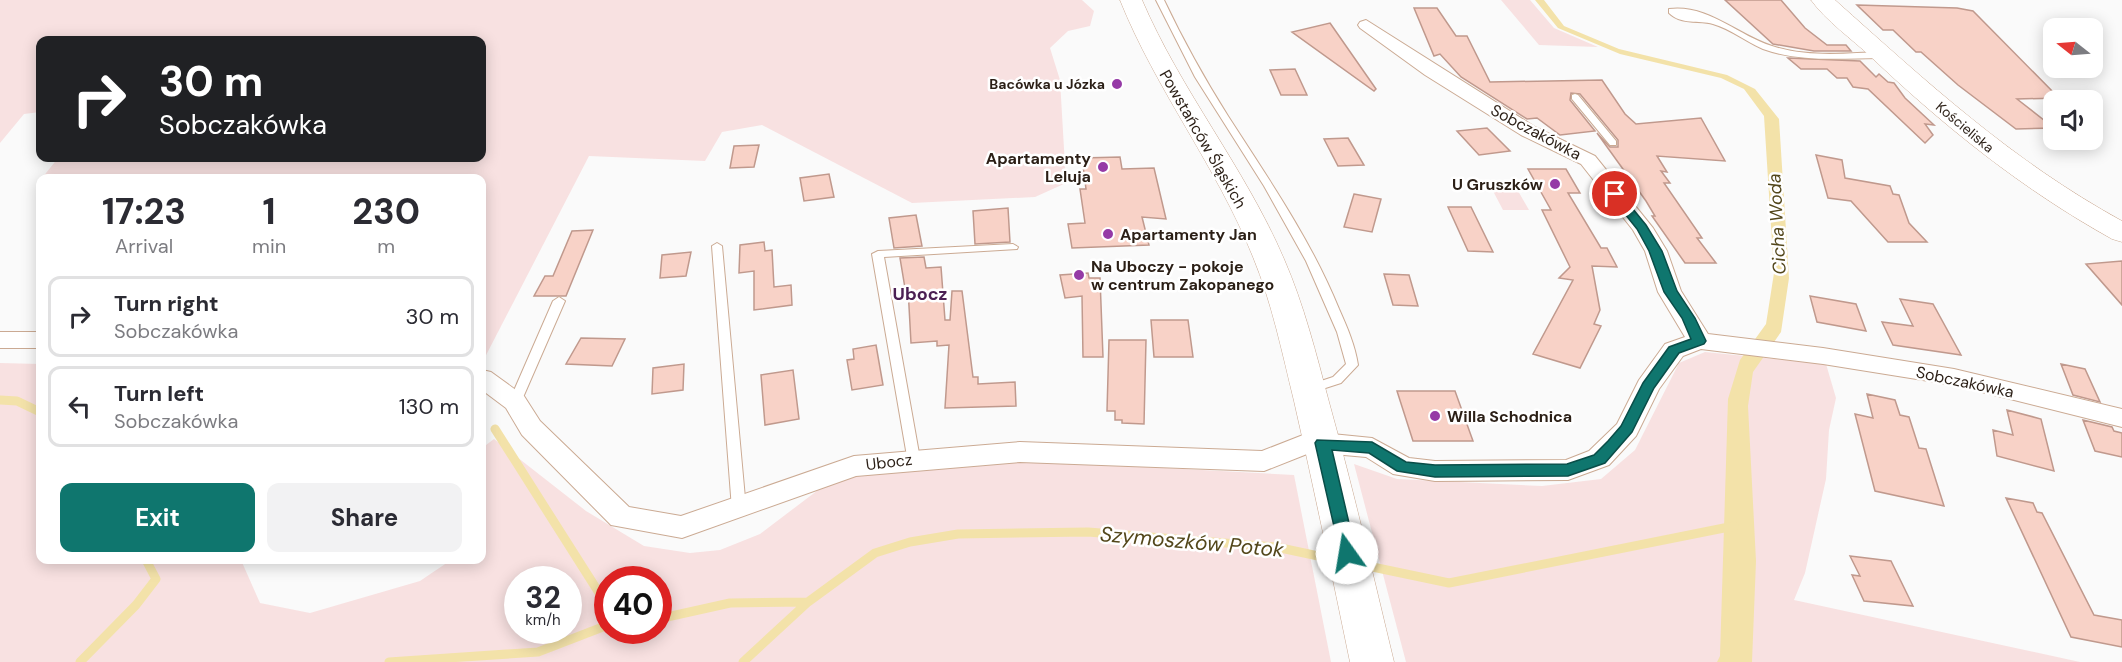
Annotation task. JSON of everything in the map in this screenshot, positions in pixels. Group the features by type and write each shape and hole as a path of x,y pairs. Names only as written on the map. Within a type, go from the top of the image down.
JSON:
{"street":[{"name":"Powstańców Śląskich","path":"1131,0 1142,31 1169,84 1239,198 1268,256 1289,315 1309,389 1372,662"},
{"name":"Kościeliska","path":"1822,0 1994,152 2046,188 2122,233"},
{"name":"Sobczakówka","path":"1366,25 1431,71 1528,131 1588,160 1642,228 1656,251 1670,292 1688,318 1711,342 1823,356 1954,377 2122,418"},
{"path":"0,340 36,340"},
{"path":"1325,454 1372,448 1403,467 1435,471 1568,470 1599,459 1613,445 1627,429 1648,386 1674,350 1711,342"},
{"path":"486,381 515,402"},
{"name":"Ubocz","path":"515,402 531,428 621,517 682,527 739,509 804,482 854,466 914,459 1020,452 1264,460 1303,445 1325,454"}],"lane":[{"path":"1160,0 1184,52 1276,195 1319,273 1335,313 1352,365 1337,380 1309,389"},
{"path":"1716,22 1750,40 1779,51 1823,55 1883,55"},
{"path":"1575,97 1613,143"},
{"path":"717,246 739,509"},
{"path":"914,459 878,254 1013,247"},
{"path":"515,402 560,300"}],"shaded area":[{"path":"0,0 1082,0 1094,11 1090,26 1068,31 1050,48 1060,80 1066,183 1035,197 912,203 762,125 722,132 705,161 589,156 486,355 486,174 45,174 55,162 486,162 486,36 36,36 36,112 24,114 0,143"},
{"path":"1501,0 1530,0 1554,28 1598,47 1539,45"},
{"path":"1493,191 1518,191 1529,210 1503,210"},
{"path":"1705,352 1826,364 1836,398 1829,430 1826,479 1805,573 1794,600 2080,662 1406,662 1354,464 1397,479 1542,486 1601,479 1635,450 1679,363"},
{"path":"0,363 36,364 36,564 243,564 260,603 310,613 420,581 445,564 486,564 486,445 494,439 586,511 644,546 690,553 720,550 760,534 826,484 907,454 1294,475 1331,662 0,662"}],"water":[{"name":"Cicha Woda","path":"1535,0 1544,0 1564,26 1619,49 1727,75 1755,89 1779,119 1789,278 1781,332 1753,372 1748,406 1756,561 1752,662 1717,662 1720,656 1728,399 1740,360 1766,324 1774,273 1764,116 1744,89 1721,78 1620,54 1558,28"}],"building":[{"path":"1725,0 1781,0 1805,28 1827,45 1846,45 1851,51 1814,51 1773,44"},
{"path":"1857,5 1957,8 1973,11 2051,90 2043,90 2043,98 2017,99 2043,119 2043,128 2016,129 1958,85 1921,52 1916,52 1893,30 1883,30"},
{"path":"1414,8 1437,8 1456,36 1467,36 1490,82 1602,80 1625,114 1636,124 1701,118 1725,161 1657,156 1667,172 1661,171 1670,183 1664,183 1702,238 1697,238 1716,263 1685,263 1652,216 1655,216 1646,201 1597,133 1610,147 1618,147 1618,140 1580,94 1571,93 1570,100 1595,131 1560,135 1537,118 1527,119 1461,77 1440,54 1434,56"},
{"path":"1330,23 1376,89 1374,91 1292,32"},
{"path":"1788,58 1860,61 1876,77 1879,74 1888,82 1894,83 1905,98 1934,125 1925,124 1933,135 1925,143 1868,89 1853,87 1847,78 1837,78 1827,69 1801,69"},
{"path":"1295,69 1307,95 1281,95 1270,70"},
{"path":"1487,128 1510,151 1479,155 1457,131"},
{"path":"1348,138 1364,165 1338,166 1324,139"},
{"path":"759,145 754,167 730,168 734,146"},
{"path":"1816,155 1842,160 1845,178 1890,186 1893,194 1899,195 1909,223 1927,242 1888,242 1851,201 1828,198"},
{"path":"1120,157 1122,169 1154,168 1166,219 1142,217 1149,245 1072,248 1068,224 1085,223 1080,189 1086,189 1082,158"},
{"path":"1528,169 1566,169 1580,193 1568,193 1601,248 1607,248 1617,267 1592,266 1600,310 1594,324 1601,326 1580,368 1533,354 1573,280 1559,278 1570,267 1542,210 1551,210"},
{"path":"829,174 834,197 804,201 800,178"},
{"path":"1354,194 1381,199 1372,232 1344,227"},
{"path":"1448,207 1471,207 1493,252 1468,251"},
{"path":"1008,208 1010,242 975,244 973,211"},
{"path":"916,215 922,246 894,248 889,218"},
{"path":"593,230 566,296 534,296 545,276 553,276 572,231"},
{"path":"764,242 765,251 772,250 774,287 791,285 792,305 754,310 754,271 739,273 740,245"},
{"path":"691,252 686,276 660,278 662,255"},
{"path":"924,257 926,268 941,267 945,320 950,320 952,291 962,291 973,377 978,377 978,384 1015,382 1016,406 945,408 949,345 937,346 937,341 911,343 908,288 905,288 900,258"},
{"path":"2122,261 2122,305 2086,264"},
{"path":"1088,273 1089,278 1100,278 1103,357 1083,357 1082,296 1065,298 1060,275"},
{"path":"1384,274 1409,275 1418,306 1393,305"},
{"path":"1810,296 1856,304 1866,331 1817,322"},
{"path":"1900,299 1933,304 1961,355 1893,345 1882,322 1913,326"},
{"path":"1151,320 1188,320 1193,357 1154,357"},
{"path":"581,338 625,339 612,366 566,364"},
{"path":"1109,340 1146,340 1144,424 1122,423 1122,420 1115,420 1115,411 1107,411"},
{"path":"876,345 883,385 852,390 847,360 854,359 853,349"},
{"path":"684,364 683,390 652,394 653,368"},
{"path":"2061,364 2085,369 2100,402 2073,395"},
{"path":"793,370 799,419 765,425 761,375"},
{"name":"Willa Schodnica","path":"1397,391 1455,391 1473,441 1413,441"},
{"path":"1867,394 1895,400 1900,415 1909,417 1919,448 1926,449 1944,506 1875,491 1855,414 1873,418"},
{"path":"2007,410 2041,419 2054,471 1997,456 1993,430 2013,435"},
{"path":"2083,420 2112,427 2114,431 2122,433 2122,457 2095,451"},
{"path":"2006,498 2033,503 2037,512 2042,513 2094,615 2122,620 2122,647 2071,637"},
{"path":"1850,556 1891,561 1913,606 1864,601 1852,575 1860,576"}],"waterway":[{"path":"0,400 17,401 36,410"},
{"path":"495,429 594,585"},
{"name":"Szymoszków Potok","path":"1363,565 1449,583 1734,526"},
{"name":"Szymoszków Potok","path":"808,602 875,553 910,542 958,534 1088,532 1276,547 1337,560"},
{"path":"80,662 136,605 156,579 148,564"},
{"path":"672,616 730,603 808,602"},
{"name":"Szymoszków Potok","path":"743,662 808,602"},
{"path":"389,662 538,652 594,630"}],"place":[{"name":"Bacówka u Józka","path":"1117,84"},
{"name":"Apartamenty Leluja","path":"1103,167"},
{"name":"U Gruszków","path":"1555,184"},
{"name":"Apartamenty Jan","path":"1108,234"},
{"name":"Na Uboczy - pokoje w centrum Zakopanego","path":"1079,275"},
{"name":"Willa Schodnica","path":"1435,416"}],"district":[{"name":"Ubocz","path":"920,294"}],"route":[{"path":"1347,553 1323,443 1372,448 1403,467 1435,471 1544,472 1568,470 1599,459 1627,429 1648,386 1674,350 1699,341 1688,318 1670,292 1656,251 1642,228 1615,194"}]}
